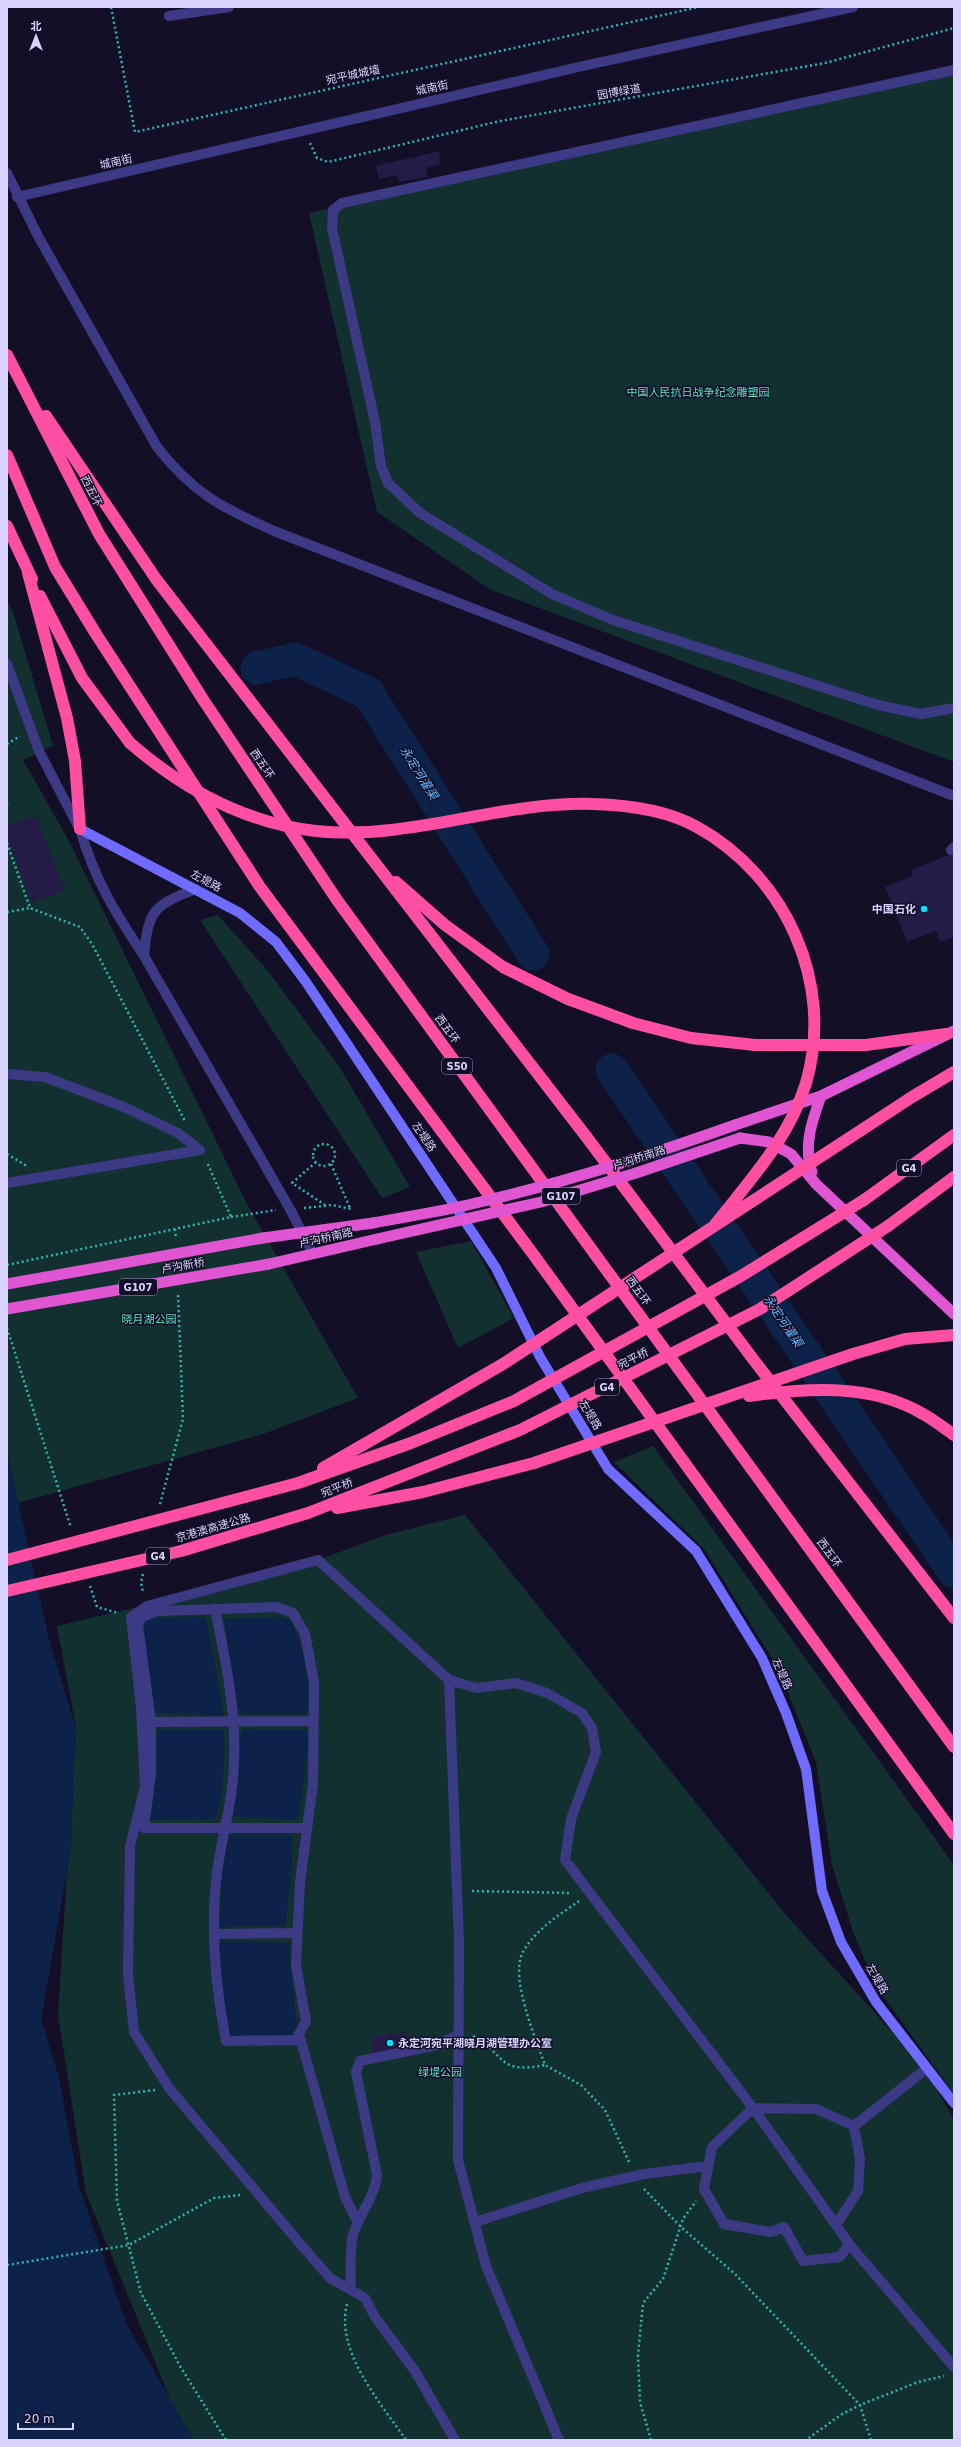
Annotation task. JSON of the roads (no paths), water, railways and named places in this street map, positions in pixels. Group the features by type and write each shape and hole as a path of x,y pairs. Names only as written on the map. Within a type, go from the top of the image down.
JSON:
{"highway":[{"path":"9,359 156,579 589,1142 756,1363 954,1618"},
{"name":"西五环","path":"9,359 99,534 204,701 337,900 954,1747"},
{"path":"7,455 55,567 96,634 260,887 532,1254 954,1834"},
{"path":"7,526 28,572 82,678 130,742 159,768 196,792 241,813 277,824 316,831 356,833 442,824 552,805 592,804 627,806 664,814 695,826 721,842 747,862 786,913 806,963 812,992 812,1057 805,1084 793,1118 770,1156 714,1226"},
{"path":"28,572 69,725 75,760 80,829"},
{"path":"374,862 445,925 503,967 568,1000 633,1023 691,1038 755,1045 866,1045 950,1032"},
{"name":"卢沟桥南路","path":"263,1238 373,1223 478,1203 533,1189 639,1158 821,1096 950,1032"},
{"path":"298,1483 503,1364 912,1097 954,1072"},
{"path":"816,1184 808,1160 808,1140 821,1096"},
{"name":"宛平桥","path":"298,1483 411,1443 514,1401 741,1276 864,1200 954,1135"},
{"name":"卢沟桥南路","path":"269,1264 541,1202 636,1174 740,1138 769,1142 791,1154 816,1184 954,1314"},
{"name":"宛平桥","path":"308,1514 527,1427 760,1309 888,1226 954,1177"},
{"name":"卢沟新桥","path":"7,1284 263,1238"},
{"name":"卢沟新桥","path":"7,1310 269,1264"},
{"path":"308,1514 423,1492 534,1463 853,1354 897,1341 934,1335 954,1335"},
{"path":"722,1400 789,1390 836,1389 884,1398 923,1413 954,1435"},
{"name":"京港澳高速公路","path":"7,1560 298,1483"},
{"name":"京港澳高速公路","path":"7,1591 181,1551 308,1514"}],"main road":[{"name":"左堤路","path":"80,829 240,913 276,942 306,982 496,1268 540,1357 608,1469 696,1551 733,1608 762,1658 786,1713 806,1769 822,1891 841,1942 876,2002 926,2069 954,2103"}],"street":[{"path":"169,16 229,7"},
{"name":"城南街","path":"17,197 583,66 853,7"},
{"path":"954,70 342,203 333,210 332,228 375,422 381,466 388,483 420,513 552,594 614,620 878,705 921,714 954,708"},
{"path":"7,173 17,197 157,447 176,472 198,492 229,511 274,531 954,796"},
{"path":"7,664 39,751 80,829 88,859 105,895 144,956 313,1254"},
{"path":"144,956 146,930 157,908 196,889"},
{"path":"7,1074 45,1077 124,1107 178,1134 200,1150 7,1183"},
{"path":"455,2440 415,2371 375,2317 365,2298 330,2278 169,2088 134,2032 128,1974 130,1846 145,1787 141,1708 131,1617 147,1606 318,1560 449,1680 477,1688 516,1683 547,1693 582,1713 592,1728 596,1752 571,1819 566,1860 753,2108 849,2244 954,2367"},
{"path":"306,1828 144,1828 151,1773 151,1722 138,1625 141,1618 157,1611 276,1606 293,1613 305,1634 314,1682 314,1721 313,1784 306,1828 297,1933 296,1966 306,2021 299,2034 345,2197 358,2223"},
{"path":"215,1609 227,1666 234,1721 234,1760 225,1828 217,1873 214,1934 219,2006 226,2040 301,2040"},
{"path":"449,1680 457,1891 459,2034 458,2160 486,2266 559,2440"},
{"path":"151,1722 314,1721"},
{"path":"214,1934 297,1933"},
{"path":"351,2290 350,2257 353,2234 376,2185 377,2175 356,2072 360,2061 431,2047 459,2034"},
{"path":"854,2126 926,2069"},
{"path":"849,2244 840,2257 803,2261 784,2227 771,2232 724,2224 704,2189 712,2147 753,2108 816,2109 854,2126"},
{"path":"836,2225 858,2191 860,2159 854,2126"},
{"path":"475,2222 582,2188 636,2176 708,2166"}],"water":[{"path":"7,1452 50,1643 76,1728 71,1849 41,2019 59,2078 79,2186 126,2323 194,2440 7,2440"},
{"path":"206,1617 224,1715 155,1713 142,1618"},
{"path":"281,1617 291,1621 299,1641 309,1690 308,1711 305,1714 242,1714 238,1709 224,1619"},
{"path":"243,1729 306,1730 309,1743 298,1820 235,1817 233,1812 240,1760 240,1740"},
{"path":"160,1730 224,1730 222,1789 215,1819 150,1820 155,1741"},
{"path":"229,1835 291,1835 292,1864 286,1925 220,1927 222,1872"},
{"path":"223,1941 290,1943 290,1963 297,2026 291,2035 231,2036 225,2013 221,1979 219,1944"}],"waterway":[{"name":"永定河灌渠","path":"257,668 295,659 368,693 533,954"},
{"name":"永定河灌渠","path":"612,1070 954,1572"}],"place":[{"name":"中国石化","path":"924,909"},
{"name":"永定河宛平湖晓月湖管理办公室","path":"390,2043"}],"park label":[{"name":"中国人民抗日战争纪念雕塑园","path":"698,392"},
{"name":"晓月湖公园","path":"149,1319"},
{"name":"绿堤公园","path":"440,2072"}]}
